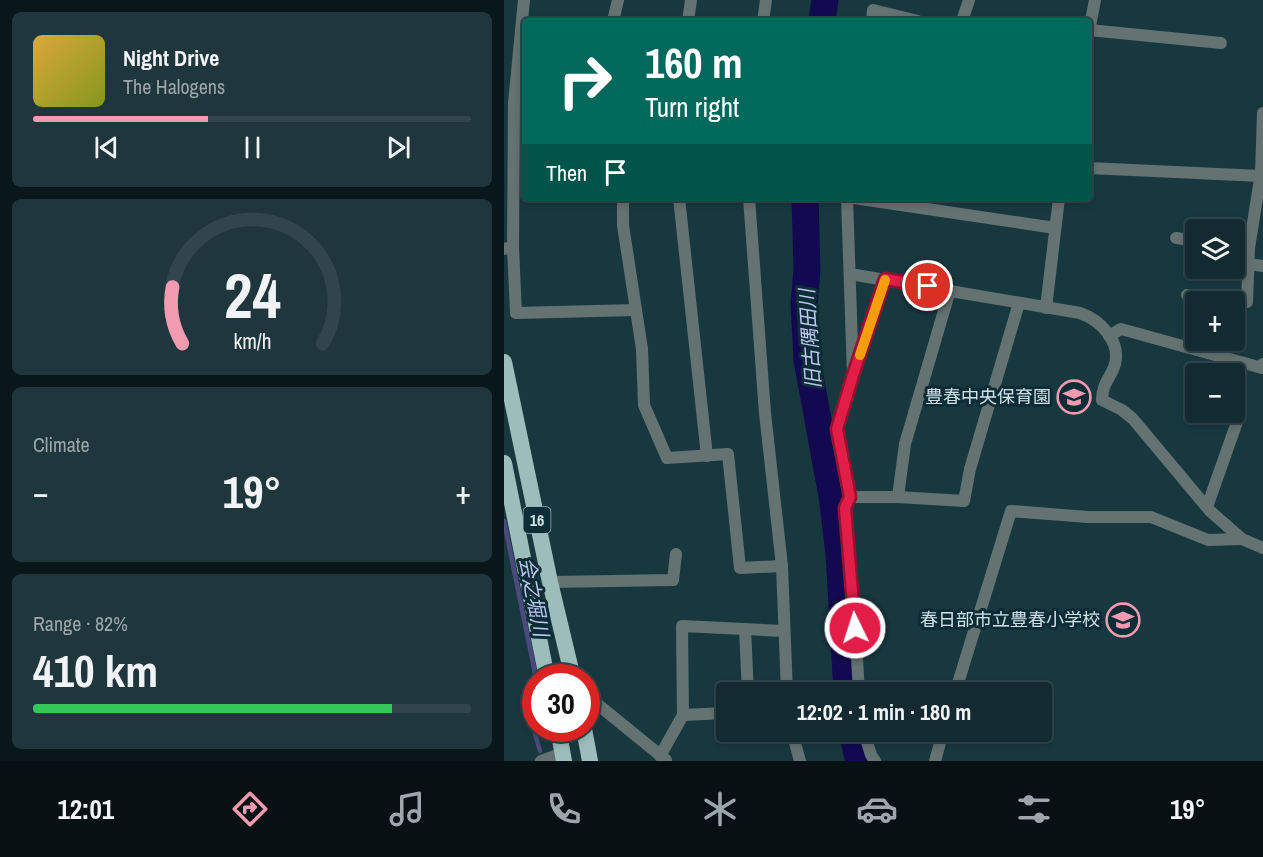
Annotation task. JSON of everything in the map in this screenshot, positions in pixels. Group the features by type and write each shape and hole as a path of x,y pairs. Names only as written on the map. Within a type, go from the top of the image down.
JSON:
{"highway":[{"name":"16","path":"504,362 570,664"},
{"name":"16","path":"504,463 544,664"},
{"path":"560,742 563,757"},
{"path":"586,742 590,761"}],"street":[{"path":"524,0 509,94 508,248 516,314 636,310"},
{"path":"614,18 618,0"},
{"path":"689,18 692,0"},
{"path":"763,18 766,0"},
{"path":"963,18 969,0"},
{"path":"1092,18 1095,0"},
{"path":"872,18 873,10 906,18"},
{"path":"1092,31 1221,43"},
{"path":"1245,302 1247,302 1250,248 1261,176 1263,113"},
{"path":"1092,168 1261,176"},
{"path":"623,201 623,225 642,349 644,405 667,458 728,454 740,568 782,566"},
{"path":"680,201 707,456"},
{"path":"749,201 765,413 782,566 786,682"},
{"path":"848,201 853,375"},
{"path":"898,201 1055,228"},
{"path":"1046,308 1059,201"},
{"path":"1176,238 1185,239"},
{"path":"1245,247 1250,248"},
{"path":"1249,264 1263,266"},
{"path":"850,274 1080,313 1091,317 1109,336 1115,351 1115,364 1102,391 1102,400 1122,410 1133,419 1207,507 1242,539 1263,548"},
{"path":"859,682 845,508 850,497 837,429 885,279"},
{"path":"898,497 905,444 950,290"},
{"path":"850,497 964,501 970,469 1019,303"},
{"path":"1109,336 1121,329 1262,368 1263,364"},
{"path":"1207,507 1237,423"},
{"path":"958,682 1011,511 1088,517 1151,517 1208,540 1242,539"},
{"path":"550,582 673,580 676,554"},
{"path":"600,706 663,758 683,715 682,626 784,631"},
{"path":"745,629 747,682"},
{"path":"683,715 716,713"},
{"path":"795,742 800,761"},
{"path":"867,742 875,761"},
{"path":"935,761 941,742"},
{"path":"541,761 563,757"}],"waterway":[{"name":"旧古隅田川","path":"822,18 825,0"},
{"name":"旧古隅田川","path":"805,201 807,270 804,304 807,360 832,496 839,553 846,682"},
{"name":"会之堀川","path":"504,521 533,664"},
{"name":"会之堀川","path":"537,742 540,751"},
{"name":"旧古隅田川","path":"854,742 859,761"}],"slow traffic":[{"path":"860,355 885,280"}],"place":[{"name":"豊春中央保育園","path":"1074,397"},
{"name":"春日部市立豊春小学校","path":"1123,620"}],"route":[{"path":"855,628 845,508 850,497 837,429 885,279 928,286"}]}
